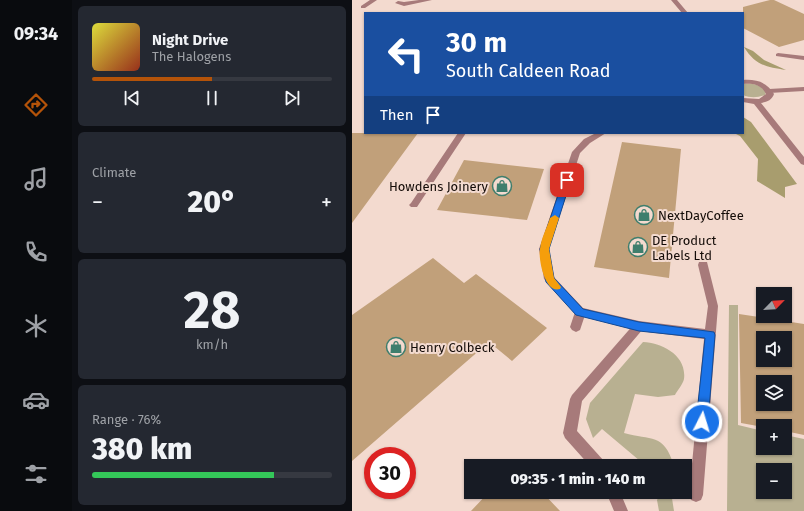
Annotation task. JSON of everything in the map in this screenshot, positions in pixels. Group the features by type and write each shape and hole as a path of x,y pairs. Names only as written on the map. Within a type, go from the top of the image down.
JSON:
{"street":[{"path":"363,7 374,0"},
{"path":"398,3 404,4 429,0"},
{"path":"674,0 684,12"},
{"path":"778,55 804,58"},
{"path":"744,82 759,84 769,90 804,90"},
{"path":"744,100 756,102 763,101 769,97 769,90"},
{"path":"756,102 804,162"},
{"path":"414,205 461,134"},
{"path":"600,134 587,141 576,152 544,249 549,279 580,312 639,326 710,335"},
{"path":"696,495 713,306 703,265"},
{"path":"576,327 580,312"},
{"path":"593,459 570,433 576,400 639,326"},
{"path":"616,499 621,511"}],"shaded area":[{"path":"744,47 753,51 764,60 786,70 773,68 762,64 752,58"},
{"path":"744,84 753,84 762,87 766,92 765,95 759,97 744,95"},
{"path":"744,118 751,122 797,184 785,187 785,198 757,181 758,159 740,136 736,134 744,134"},
{"path":"729,305 738,305 738,425 756,429 756,455 792,455 792,436 804,439 804,511 727,511"},
{"path":"643,342 665,348 672,352 682,363 684,379 675,395 658,397 635,394 624,433 649,438 661,443 666,448 671,459 638,459 602,429 593,438 586,419 590,403"},
{"path":"672,499 674,511 659,511 657,500"}],"building":[{"path":"774,0 804,14 804,40 779,47 744,29 743,7"},
{"path":"352,133 417,134 352,223"},
{"path":"622,142 681,149 669,278 594,267"},
{"path":"464,160 544,169 527,220 437,210"},
{"path":"433,258 464,283 476,274 547,328 512,361 489,342 368,447 364,447 364,451 352,461 352,315"},
{"path":"739,314 756,317 756,323 792,322 804,324 804,435 792,432 792,419 756,419 756,426 741,423"},
{"path":"482,499 549,499 560,511 471,511"}],"slow traffic":[{"path":"555,218 544,249 549,279 556,287"}],"place":[{"name":"Howdens Joinery","path":"502,186"},
{"name":"NextDayCoffee","path":"644,215"},
{"name":"DE Product Labels Ltd","path":"638,247"},
{"name":"Henry Colbeck","path":"396,347"}],"route":[{"path":"567,180 544,249 549,279 580,312 639,326 710,335 702,422"}]}
